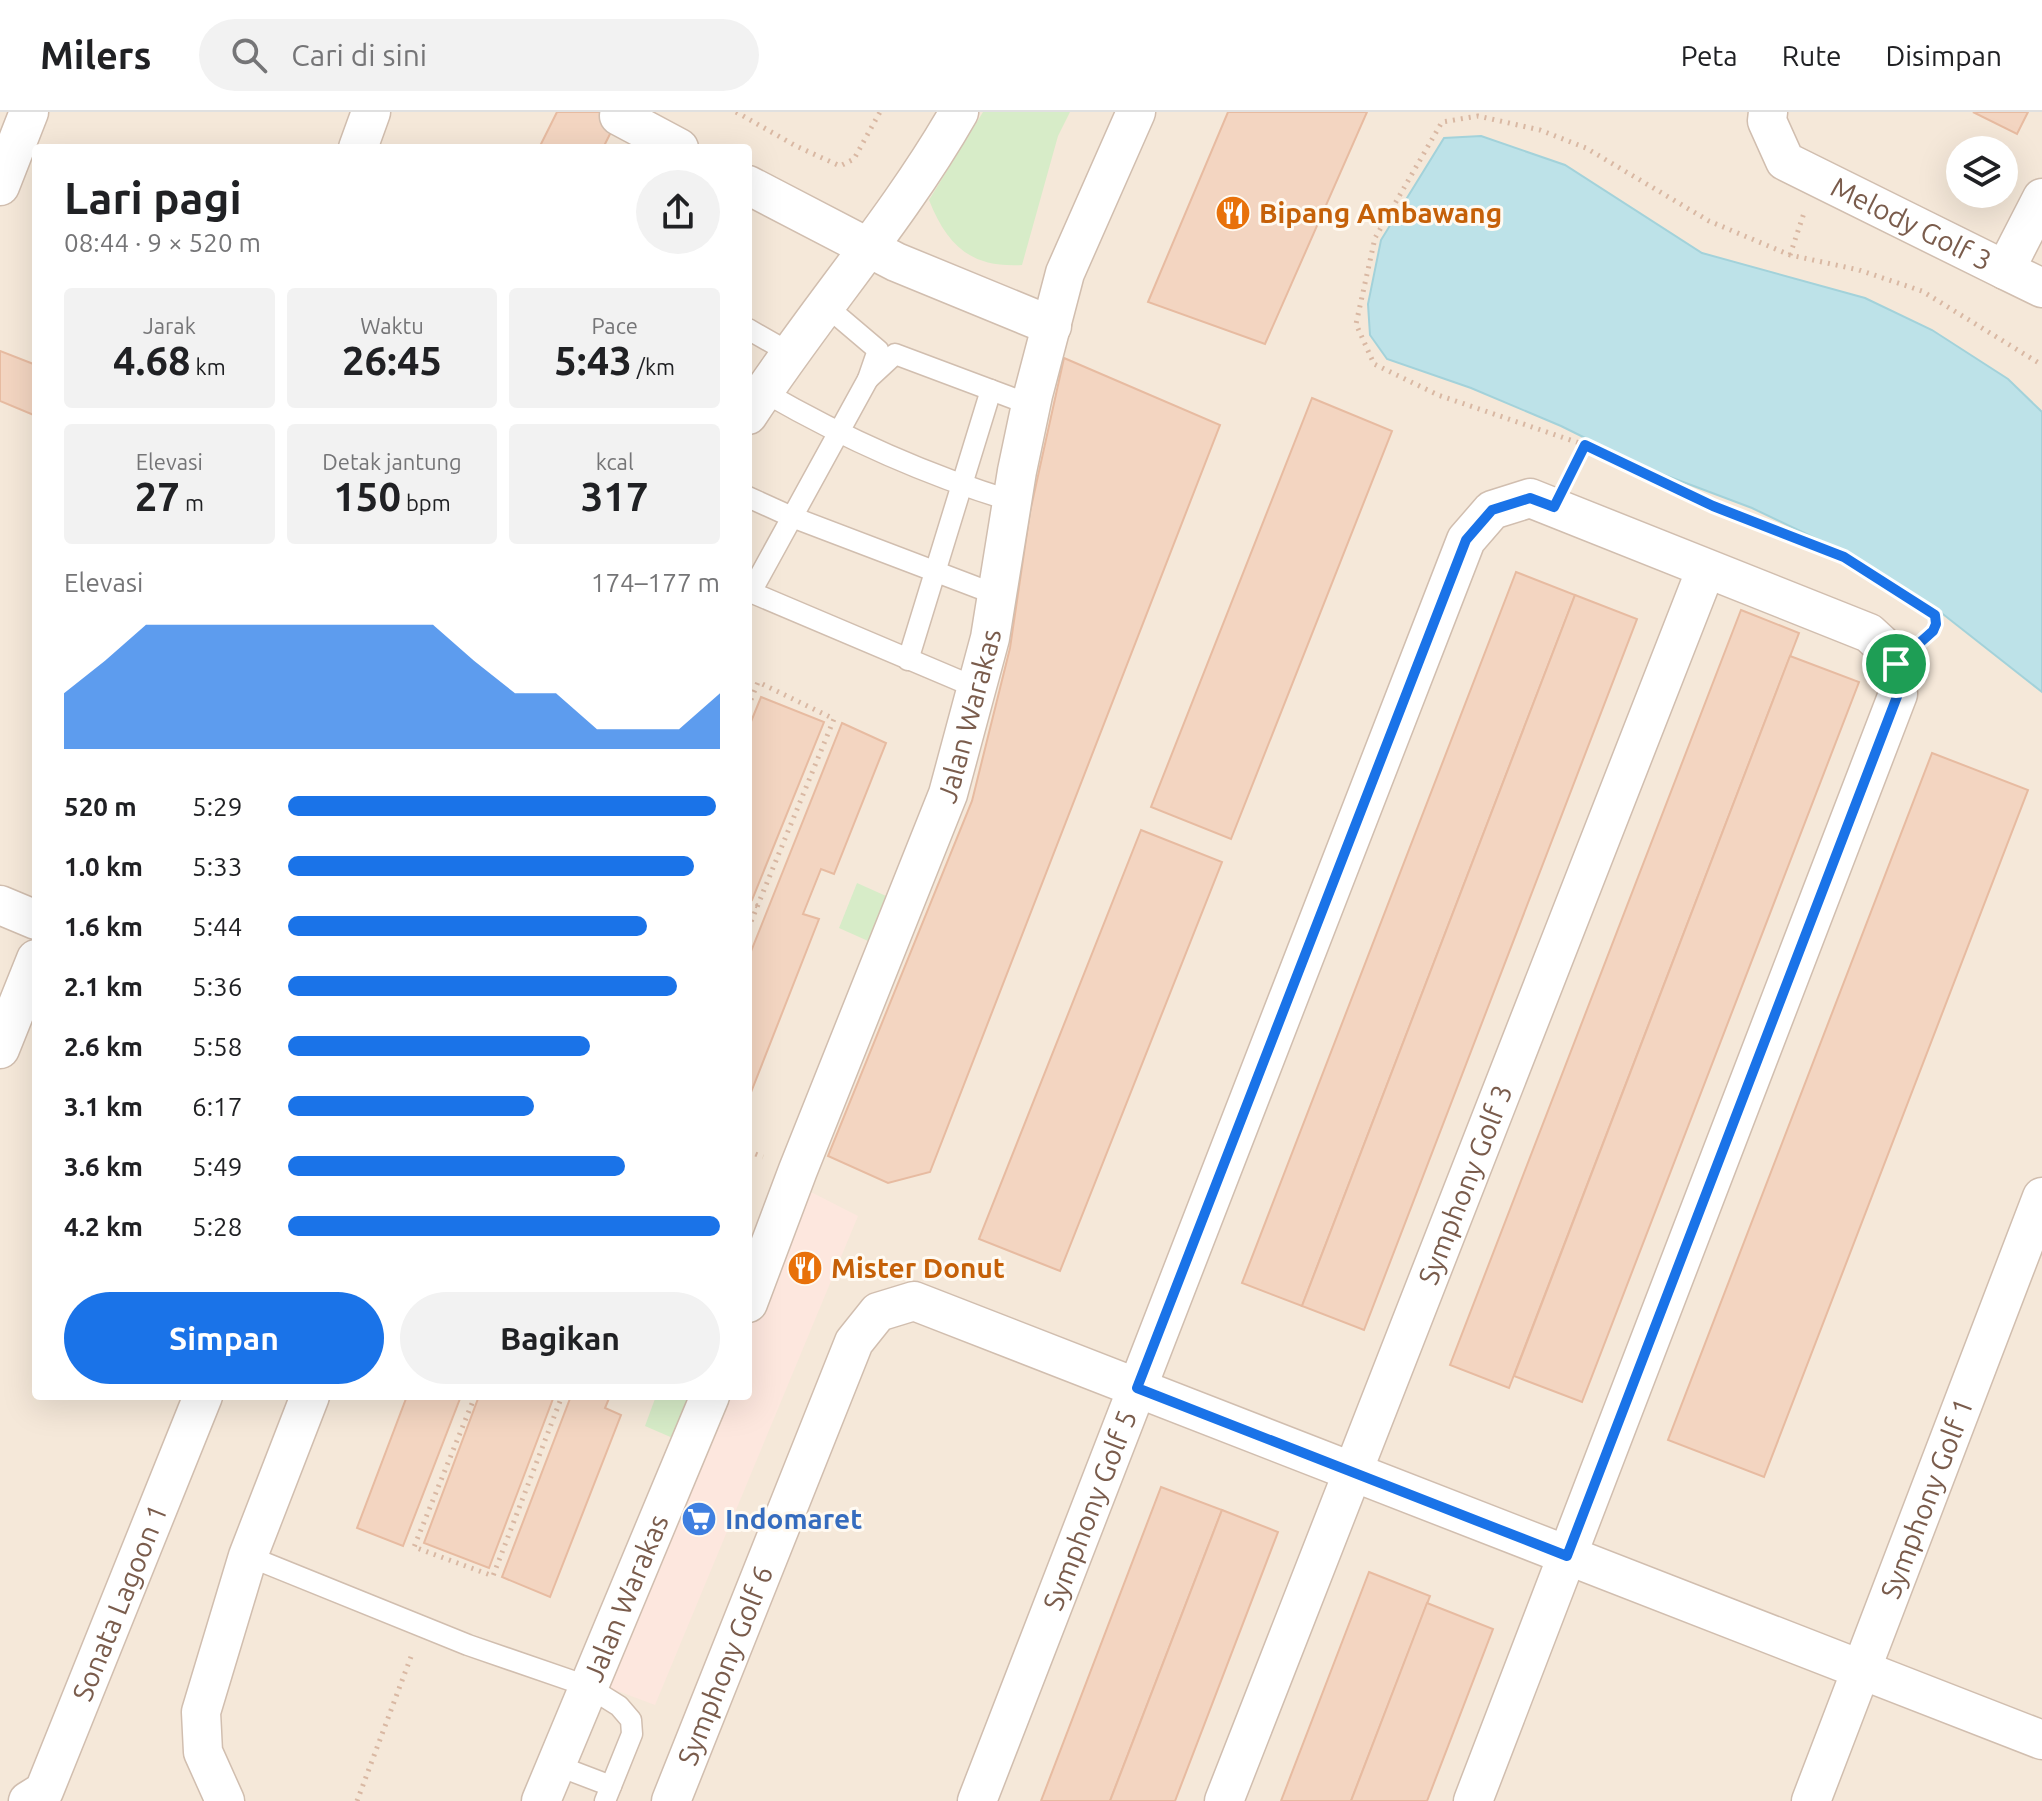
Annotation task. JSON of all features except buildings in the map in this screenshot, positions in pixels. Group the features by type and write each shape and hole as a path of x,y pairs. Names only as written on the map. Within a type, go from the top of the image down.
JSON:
{"street":[{"path":"0,186 29,112"},
{"path":"359,144 371,112"},
{"path":"756,403 869,248 959,112"},
{"name":"Jalan Warakas","path":"752,1292 948,794 990,638 1031,405 1065,273 1136,112"},
{"path":"619,116 672,144"},
{"name":"Melody Golf 3","path":"1767,117 1785,161 2005,270 2042,198"},
{"path":"752,187 869,248 1052,326"},
{"path":"2005,270 2042,288"},
{"name":"Symphony Golf 5","path":"977,1801 1466,540 1492,510 1530,498 1554,507"},
{"path":"1473,1801 1898,694 1895,661 1869,633 1554,507"},
{"name":"Symphony Golf 3","path":"1224,1801 1706,569"},
{"path":"0,905 32,918"},
{"path":"0,1049 32,969"},
{"name":"Symphony Golf 1","path":"1811,1801 2042,1197"},
{"name":"Symphony Golf 6","path":"671,1801 854,1342 878,1312 914,1301 1137,1388"},
{"path":"1137,1388 2042,1740"},
{"name":"Sonata Lagoon 1","path":"28,1801 44,1791 201,1400"},
{"path":"225,1801 203,1752 201,1712 248,1556 308,1400"},
{"name":"Jalan Warakas","path":"541,1801 708,1400"}],"lane":[{"path":"752,587 868,379 878,350 825,305"},
{"path":"752,331 790,353"},
{"path":"868,379 895,354 1031,405"},
{"path":"908,660 991,390"},
{"path":"756,403 839,432 962,486 1012,501"},
{"path":"752,499 997,595"},
{"path":"752,593 977,688"},
{"path":"248,1556 512,1662 587,1686 619,1706 631,1720 632,1734 608,1794 556,1765"}],"path":[{"path":"736,112 796,146 840,166 854,159 880,112"},
{"path":"1895,661 1933,631 1935,615 1844,557 1713,506 1585,445 1438,395 1374,364 1356,324 1375,238 1442,122 1478,116 1540,130 1574,144 1709,221 1790,255 1859,270 1922,291 2042,365"},
{"path":"1554,507 1585,445"},
{"path":"752,697 758,682 834,719 752,920"},
{"path":"752,904 758,906"},
{"path":"473,1400 414,1547 493,1576 560,1400"},
{"path":"357,1801 422,1627"}],"shaded area":[{"path":"0,112 2042,112 2042,1801 0,1801"},
{"path":"805,1189 858,1216 655,1705 599,1684 717,1400 752,1400 752,1316"}],"green space":[{"path":"983,112 1070,112 1058,136 1022,265 1004,265 974,258 944,230 929,200"},
{"path":"857,883 904,904 886,949 839,928"},
{"path":"655,1400 700,1400 689,1445 645,1426"}],"water":[{"path":"1481,136 1565,165 1702,253 1865,298 1932,330 2008,379 2042,412 2042,692 1939,611 1844,552 1752,508 1646,468 1561,426 1471,388 1387,359 1370,335 1368,304 1381,240 1444,138"}],"place":[{"name":"Bipang Ambawang","path":"1233,213"},
{"name":"Mister Donut","path":"805,1268"},
{"name":"Indomaret","path":"699,1519"}],"route":[{"path":"1585,445 1713,506 1844,557 1935,615 1933,631 1896,664 1898,694 1567,1556 1137,1388 1466,540 1492,510 1530,498 1554,507 1585,445"}]}
